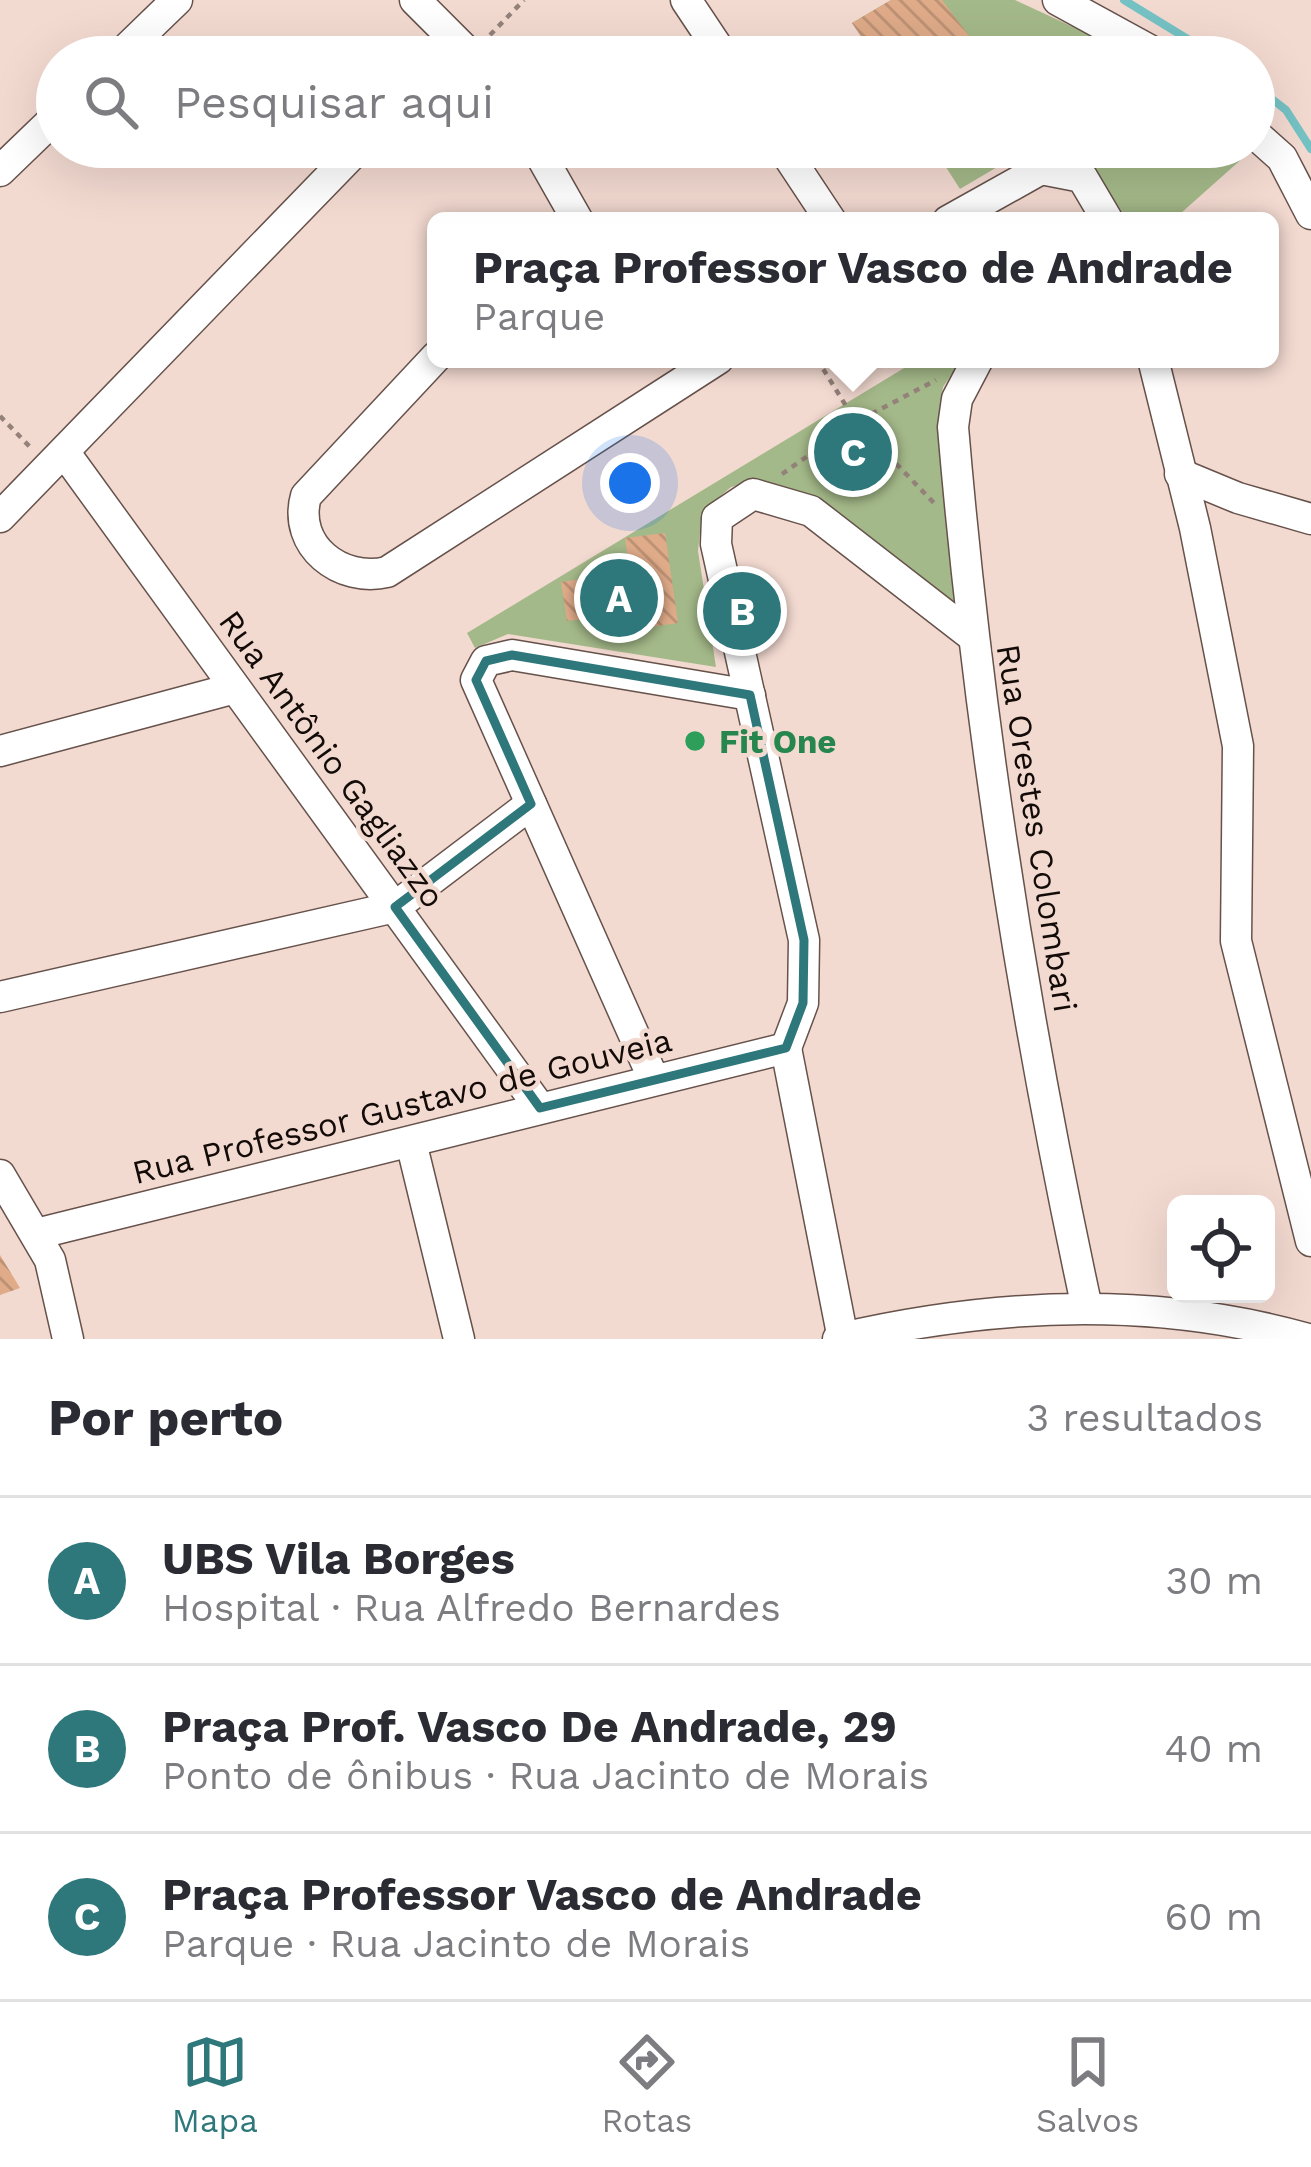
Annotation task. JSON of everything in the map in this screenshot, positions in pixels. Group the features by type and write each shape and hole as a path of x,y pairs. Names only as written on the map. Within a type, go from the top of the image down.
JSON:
{"street":[{"path":"140,36 177,0"},
{"path":"415,0 447,36"},
{"path":"686,0 710,36"},
{"path":"1058,0 1124,36"},
{"path":"0,171 36,136"},
{"path":"1275,152 1311,214"},
{"path":"0,517 339,168"},
{"path":"547,168 569,212"},
{"path":"796,168 825,212"},
{"path":"964,212 1041,170 1082,177 1103,212"},
{"path":"427,367 306,496 301,514 309,534 341,571 362,578 387,572 666,372"},
{"name":"Rua Orestes Colombari","path":"973,368 957,399 953,427 971,635 1042,1099 1087,1308"},
{"path":"1149,368 1180,473 1238,746 1236,941 1311,1241"},
{"name":"Rua Antônio Gagliazzo","path":"58,460 235,688 540,1108"},
{"path":"1180,473 1238,498 1311,519"},
{"path":"971,635 812,511 752,494 717,518 716,544 804,940 803,1003 786,1048 841,1338 1028,1307 1164,1312 1308,1339"},
{"path":"654,1080 476,680 485,661 512,655 750,695"},
{"path":"0,751 235,688"},
{"path":"0,997 394,907 531,804"},
{"name":"Rua Professor Gustavo de Gouveia","path":"36,1234 786,1048"},
{"path":"411,1142 459,1339"},
{"path":"0,1175 50,1260 68,1339"}],"path":[{"path":"482,36 524,0"},
{"path":"823,368 856,422 962,533"},
{"path":"752,494 856,422 931,382"},
{"path":"0,416 58,460"}],"highlighted area":[{"path":"512,655 750,695 804,940 803,1003 786,1048 540,1108 395,907 531,804 476,680 486,661"}],"green space":[{"path":"891,0 1015,0 1093,36 861,36 852,23"},
{"path":"946,168 996,168 960,189"},
{"path":"1090,168 1232,168 1182,212 1122,212"},
{"path":"904,368 956,368 943,387 938,423 957,610 759,481 731,487 702,512 698,551 716,667 508,634 475,648 467,633"}],"building":[{"path":"891,0 942,0 969,36 861,36 852,23"},
{"path":"665,533 678,623 623,631 621,614 567,621 561,582 630,572 625,538"},
{"path":"0,1255 20,1288 0,1295"}],"waterway":[{"path":"1124,0 1183,36"},
{"path":"1275,101 1311,149"}],"place":[{"name":"Praça Professor Vasco de Andrade","path":"853,452"},
{"name":"UBS Vila Borges","path":"619,598"},
{"name":"Praça Prof. Vasco De Andrade, 29","path":"742,611"},
{"name":"Fit One","path":"695,741"}]}
